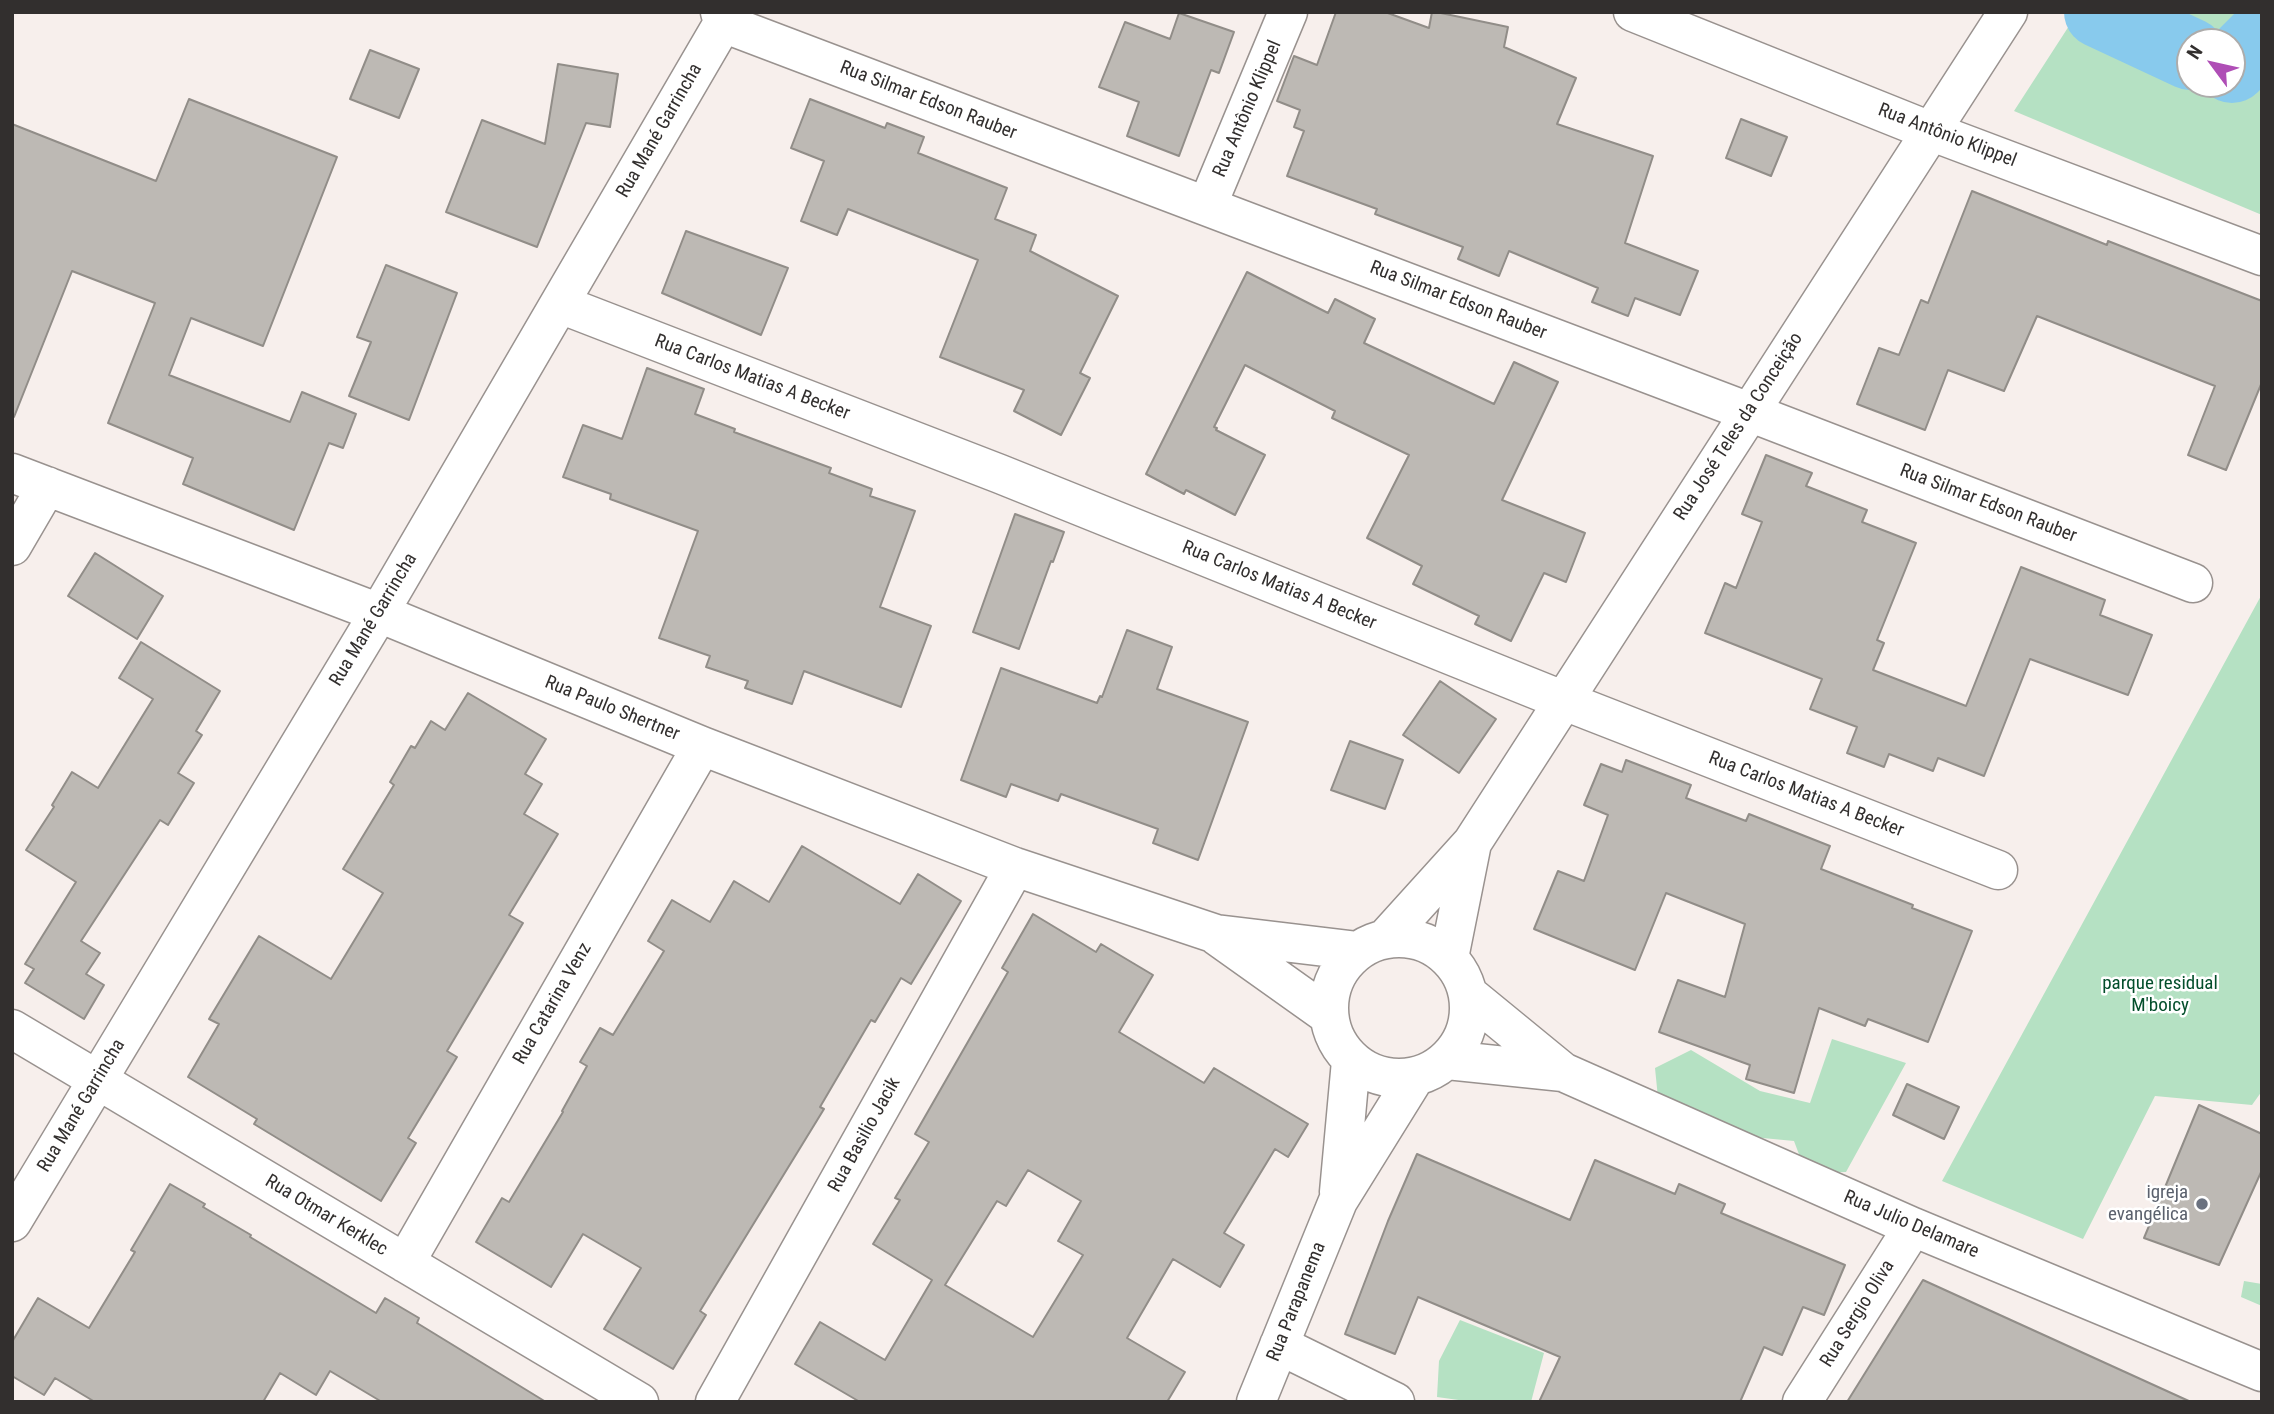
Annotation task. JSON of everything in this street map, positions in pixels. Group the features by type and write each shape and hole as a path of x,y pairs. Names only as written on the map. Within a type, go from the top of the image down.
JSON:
{"street":[{"name":"Rua Antônio Klippel","path":"1207,206 1289,12"},
{"name":"Rua Antônio Klippel","path":"1633,12 1930,131 2262,256"},
{"name":"Rua José Teles da Conceição","path":"1372,944 1472,843 2008,12"},
{"name":"Rua Silmar Edson Rauber","path":"721,18 2193,583"},
{"name":"Rua Mané Garrincha","path":"12,1222 379,613 560,304 721,18"},
{"name":"Rua Carlos Matias A Becker","path":"560,304 1000,474 1562,700 1998,870"},
{"name":"Rua Paulo Shertner","path":"12,473 379,613 702,746 1015,867 1216,934 1372,944"},
{"path":"12,546 47,486"},
{"name":"Rua Catarina Venz","path":"405,1263 702,746"},
{"name":"Rua José Teles da Conceição","path":"1450,958 1472,843"},
{"name":"Rua Basilio Jacik","path":"715,1402 1015,867"},
{"name":"Rua Paulo Shertner","path":"1216,934 1328,1015"},
{"path":"1409,938 1431,945 1450,958 1459,970 1469,995 1469,1019 1462,1042 1431,1069 1392,1079 1370,1073 1351,1060 1336,1040 1328,1015 1329,996 1345,963 1372,944 1409,938"},
{"name":"Rua Julio Delamare","path":"1469,995 1563,1072 1913,1227 2262,1372"},
{"name":"Rua Otmar Kerklec","path":"12,1029 639,1402"},
{"name":"Rua Parapanema","path":"1338,1201 1351,1060"},
{"name":"Rua Julio Delamare","path":"1431,1069 1563,1072"},
{"name":"Rua Parapanema","path":"1256,1402 1338,1201 1431,1069"},
{"name":"Rua Sergio Oliva","path":"1802,1402 1913,1227"},
{"path":"1279,1345 1395,1402"}],"green space":[{"path":"2078,12 2262,12 2262,215 2014,111"},
{"name":"parque residual M'boicy","path":"2262,594 2262,1091 2252,1105 2155,1096 2083,1239 1942,1181"},
{"path":"1832,1039 1906,1063 1846,1172 1806,1173 1794,1141 1721,1134 1658,1098 1655,1068 1691,1050 1760,1091 1810,1103"},
{"path":"2244,1281 2262,1284 2262,1306 2241,1297"},
{"path":"1460,1320 1544,1353 1531,1402 1473,1402 1437,1397 1439,1361"}],"building":[{"path":"1336,12 1385,12 1429,28 1432,12 1436,12 1508,27 1504,47 1576,78 1557,124 1653,156 1625,243 1698,271 1680,315 1635,298 1628,316 1592,302 1598,288 1509,251 1499,276 1458,259 1463,247 1375,214 1377,209 1287,176 1304,131 1294,127 1300,110 1277,101 1294,56 1317,65"},
{"path":"1179,13 1234,32 1219,73 1211,70 1179,156 1127,136 1139,102 1099,87 1125,22 1170,39"},
{"path":"370,50 419,69 399,118 350,99"},
{"path":"558,64 618,74 610,127 586,123 537,247 446,212 482,120 545,144"},
{"path":"189,99 337,157 263,346 191,318 169,375 290,422 302,392 356,414 343,448 329,443 294,530 183,484 193,458 108,423 155,303 72,271 12,417 12,124 156,181"},
{"path":"810,99 885,128 887,123 924,137 918,153 1007,188 995,219 1036,235 1030,251 1118,296 1080,373 1090,378 1061,435 1014,411 1024,390 940,357 978,260 848,209 837,235 801,221 824,161 791,148"},
{"path":"1741,119 1787,137 1771,176 1726,158"},
{"path":"1972,191 2107,245 2108,241 2262,301 2262,382 2226,470 2188,455 2215,386 2037,316 2004,391 1948,370 1925,430 1857,404 1879,348 1899,355 1921,300 1928,303"},
{"path":"686,231 788,268 761,335 662,293"},
{"path":"386,265 457,293 409,420 349,396 371,342 357,337"},
{"path":"1247,272 1328,313 1335,299 1375,319 1364,343 1494,404 1514,362 1558,382 1502,500 1585,533 1566,582 1544,573 1511,641 1475,624 1479,616 1413,584 1422,566 1367,538 1409,455 1332,418 1335,411 1245,365 1214,427 1265,455 1235,515 1186,490 1184,494 1146,474"},
{"path":"647,368 704,389 695,414 735,429 734,432 831,468 829,473 872,489 870,496 915,511 880,607 931,626 901,707 804,671 792,704 745,688 748,681 706,667 710,656 659,638 698,531 610,499 611,494 563,477 583,425 622,439"},
{"path":"1766,455 1812,473 1806,486 1867,510 1862,522 1916,543 1877,640 1884,643 1873,670 1966,706 2021,567 2105,600 2100,615 2152,635 2128,695 2030,659 1984,776 1938,758 1933,771 1889,754 1884,767 1847,753 1857,727 1810,709 1822,679 1705,633 1725,583 1736,588 1762,522 1742,514"},
{"path":"1015,514 1064,532 1019,649 973,632"},
{"path":"95,553 163,596 137,639 68,596"},
{"path":"1127,630 1172,647 1157,689 1248,722 1198,860 1153,843 1158,829 1061,794 1058,801 1011,784 1006,797 961,780 1001,668 1097,703 1100,696 1102,697"},
{"path":"141,642 220,691 196,731 202,735 178,773 194,783 168,825 160,820 81,941 100,953 86,974 104,985 84,1019 25,983 34,969 25,964 76,882 26,850 54,807 52,805 72,772 98,788 153,699 119,678"},
{"path":"1440,681 1496,719 1459,773 1403,735"},
{"path":"468,693 546,739 525,774 542,784 524,814 558,834 509,915 523,923 447,1051 457,1057 408,1138 416,1143 381,1201 254,1124 257,1119 188,1077 219,1024 209,1019 259,936 331,979 383,893 343,869 394,785 390,782 411,746 415,748 431,721 445,730"},
{"path":"1350,741 1403,760 1385,809 1331,790"},
{"path":"1626,760 1691,785 1686,798 1746,821 1749,814 1830,846 1821,869 1972,931 1928,1042 1868,1019 1865,1026 1819,1008 1794,1093 1746,1079 1750,1065 1659,1032 1678,980 1725,997 1745,924 1666,893 1635,970 1534,929 1558,871 1584,881 1608,815 1584,805 1601,764 1622,772"},
{"path":"802,846 900,904 918,874 961,901 911,984 901,978 875,1022 871,1020 820,1107 824,1109 700,1311 706,1315 673,1369 604,1329 641,1268 583,1234 551,1287 476,1242 502,1198 509,1202 563,1112 587,1066 580,1062 600,1028 613,1035 664,951 648,941 672,900 710,922 734,881 769,902"},
{"path":"1033,914 1096,952 1101,944 1153,975 1119,1032 1204,1083 1214,1068 1308,1124 1288,1157 1275,1149 1224,1233 1244,1245 1220,1287 1173,1259 1127,1338 1185,1372 1167,1402 860,1402 795,1364 820,1322 885,1360 932,1280 873,1244 900,1200 895,1198 929,1142 915,1134 1008,972 1002,968","holes":["1028,1170 1081,1201 1058,1241 1083,1255 1033,1337 945,1285 997,1201 1006,1206"]},
{"path":"1907,1084 1959,1107 1944,1139 1893,1115"},
{"name":"igreja evangélica","path":"2199,1105 2262,1134 2262,1170 2219,1265 2144,1238"},
{"path":"1417,1154 1570,1220 1595,1160 1675,1194 1679,1184 1725,1204 1721,1213 1845,1265 1824,1315 1803,1307 1782,1355 1764,1347 1740,1402 1539,1402 1560,1357 1418,1297 1395,1354 1345,1334"},
{"path":"170,1184 205,1204 203,1207 251,1235 250,1237 376,1313 385,1298 419,1318 417,1323 546,1402 382,1402 330,1371 316,1395 280,1373 263,1402 95,1402 55,1378 44,1395 12,1376 12,1342 38,1298 89,1328 135,1252 131,1250"},
{"path":"1923,1280 2191,1402 1847,1402"}],"waterway":[{"path":"2100,12 2176,47"},
{"path":"2246,53 2262,37"}],"place":[{"name":"igreja evangélica","path":"2202,1204"}]}
